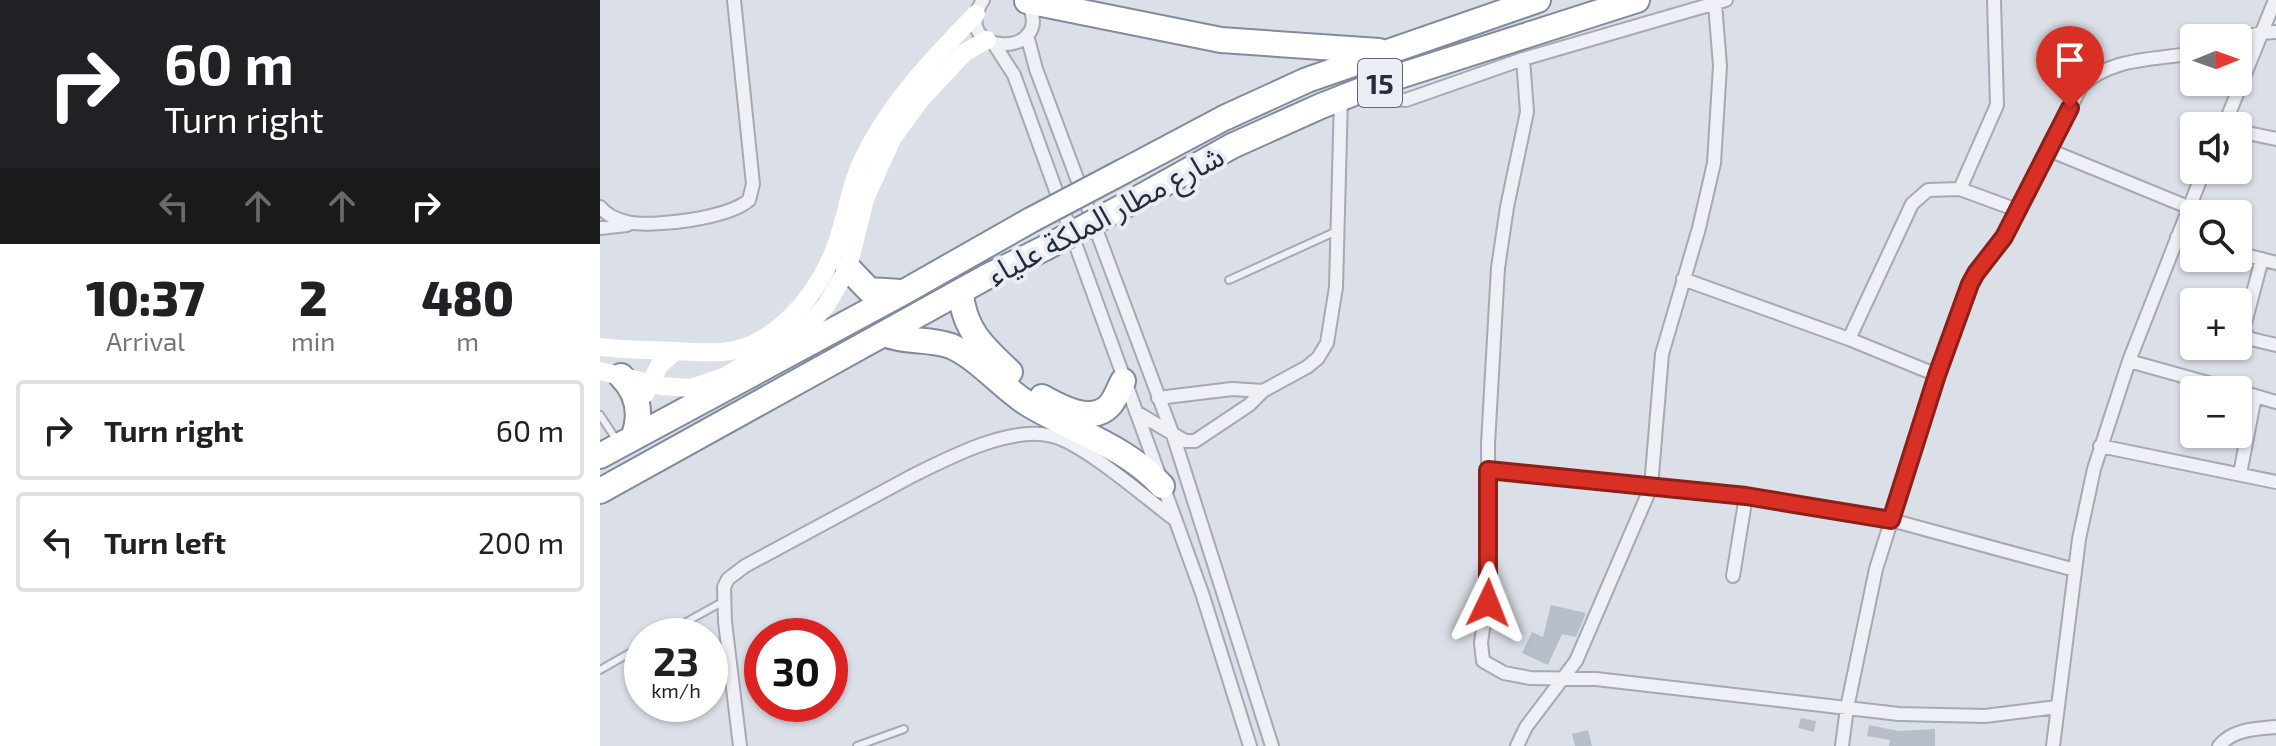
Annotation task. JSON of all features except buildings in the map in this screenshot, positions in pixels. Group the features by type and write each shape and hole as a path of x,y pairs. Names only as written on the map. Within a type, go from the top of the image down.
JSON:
{"highway":[{"path":"1026,0 1221,40 1385,52"},
{"name":"شارع مطار الملكة علياء","path":"618,447 1031,220 1224,118 1307,80 1498,6 1538,0"},
{"name":"شارع مطار الملكة علياء","path":"600,491 1232,146 1370,87 1637,0"},
{"path":"848,268 869,290 904,292"},
{"path":"961,292 966,321 981,346 1047,399 1070,410 1094,414 1110,405 1123,381"},
{"path":"884,334 906,341 940,343 956,349 1021,399 1062,424 1128,456 1162,486"},
{"path":"611,373 633,391 638,409 618,447"}],"street":[{"path":"600,228 689,219 729,211 743,206 752,193 734,0"},
{"path":"1026,0 1032,14 1027,35 1036,69 1173,435 1273,743"},
{"path":"1960,189 1997,105 1994,0"},
{"path":"2229,112 2275,0"},
{"path":"1370,87 1393,99 1406,100 1523,59 1720,2 1714,163 1709,192 1668,325 1658,376 1651,487 1591,631 1564,679 1533,717 1517,746"},
{"path":"981,4 978,29 1014,75 1224,656 1250,746"},
{"path":"600,347 722,352 768,336 794,312 819,280 833,254 852,186 873,139 917,79 981,4"},
{"path":"2252,36 2276,32"},
{"path":"611,373 650,384 691,388 726,376 806,327 834,295 848,268 865,199 892,139 921,99 964,53 990,42 1008,46 1027,35"},
{"path":"1842,746 1876,569 1937,375 1976,273 2004,237 2081,87 2091,76 2121,65 2180,55"},
{"path":"1523,59 1527,112 1499,256 1488,470 1489,585 1481,643 1483,661 1504,673 1530,678 1638,683 1899,714 1985,716 2057,707"},
{"path":"1136,412 1185,441 1201,438 1249,405 1263,391 1318,358 1327,343 1334,315 1341,98"},
{"path":"2252,134 2276,139"},
{"path":"2049,150 2180,204"},
{"path":"1849,339 1912,204 1928,190 1960,189 2017,210"},
{"path":"600,207 615,219 638,224"},
{"path":"2053,746 2075,570 2100,446 2180,229"},
{"path":"2252,256 2276,263"},
{"path":"2262,259 2244,327 2245,334 2251,339 2276,345"},
{"path":"1683,279 1849,339 1937,375"},
{"path":"638,409 659,366 683,352"},
{"path":"683,352 696,357 701,370 700,377 691,388"},
{"path":"2129,361 2182,376"},
{"path":"1158,398 1232,389 1263,391"},
{"path":"2252,395 2276,402"},
{"path":"2240,474 2255,396"},
{"path":"740,746 724,601 724,587 728,579 745,566 940,462 989,443 1027,434 1049,435 1071,443 1175,519"},
{"path":"2100,446 2276,482"},
{"path":"1488,470 1746,496 1891,520 2075,570"},
{"path":"1733,576 1746,496"},
{"path":"2219,746 2233,735 2249,729 2276,727"}],"lane":[{"path":"1229,280 1339,230"},
{"path":"600,415 618,447"},
{"path":"693,618 724,601"},
{"path":"600,670 624,656"},
{"path":"857,746 904,729"}],"route":[{"path":"1488,603 1488,470 1746,496 1891,520 1937,375 1970,284 2004,237 2070,108"}]}
